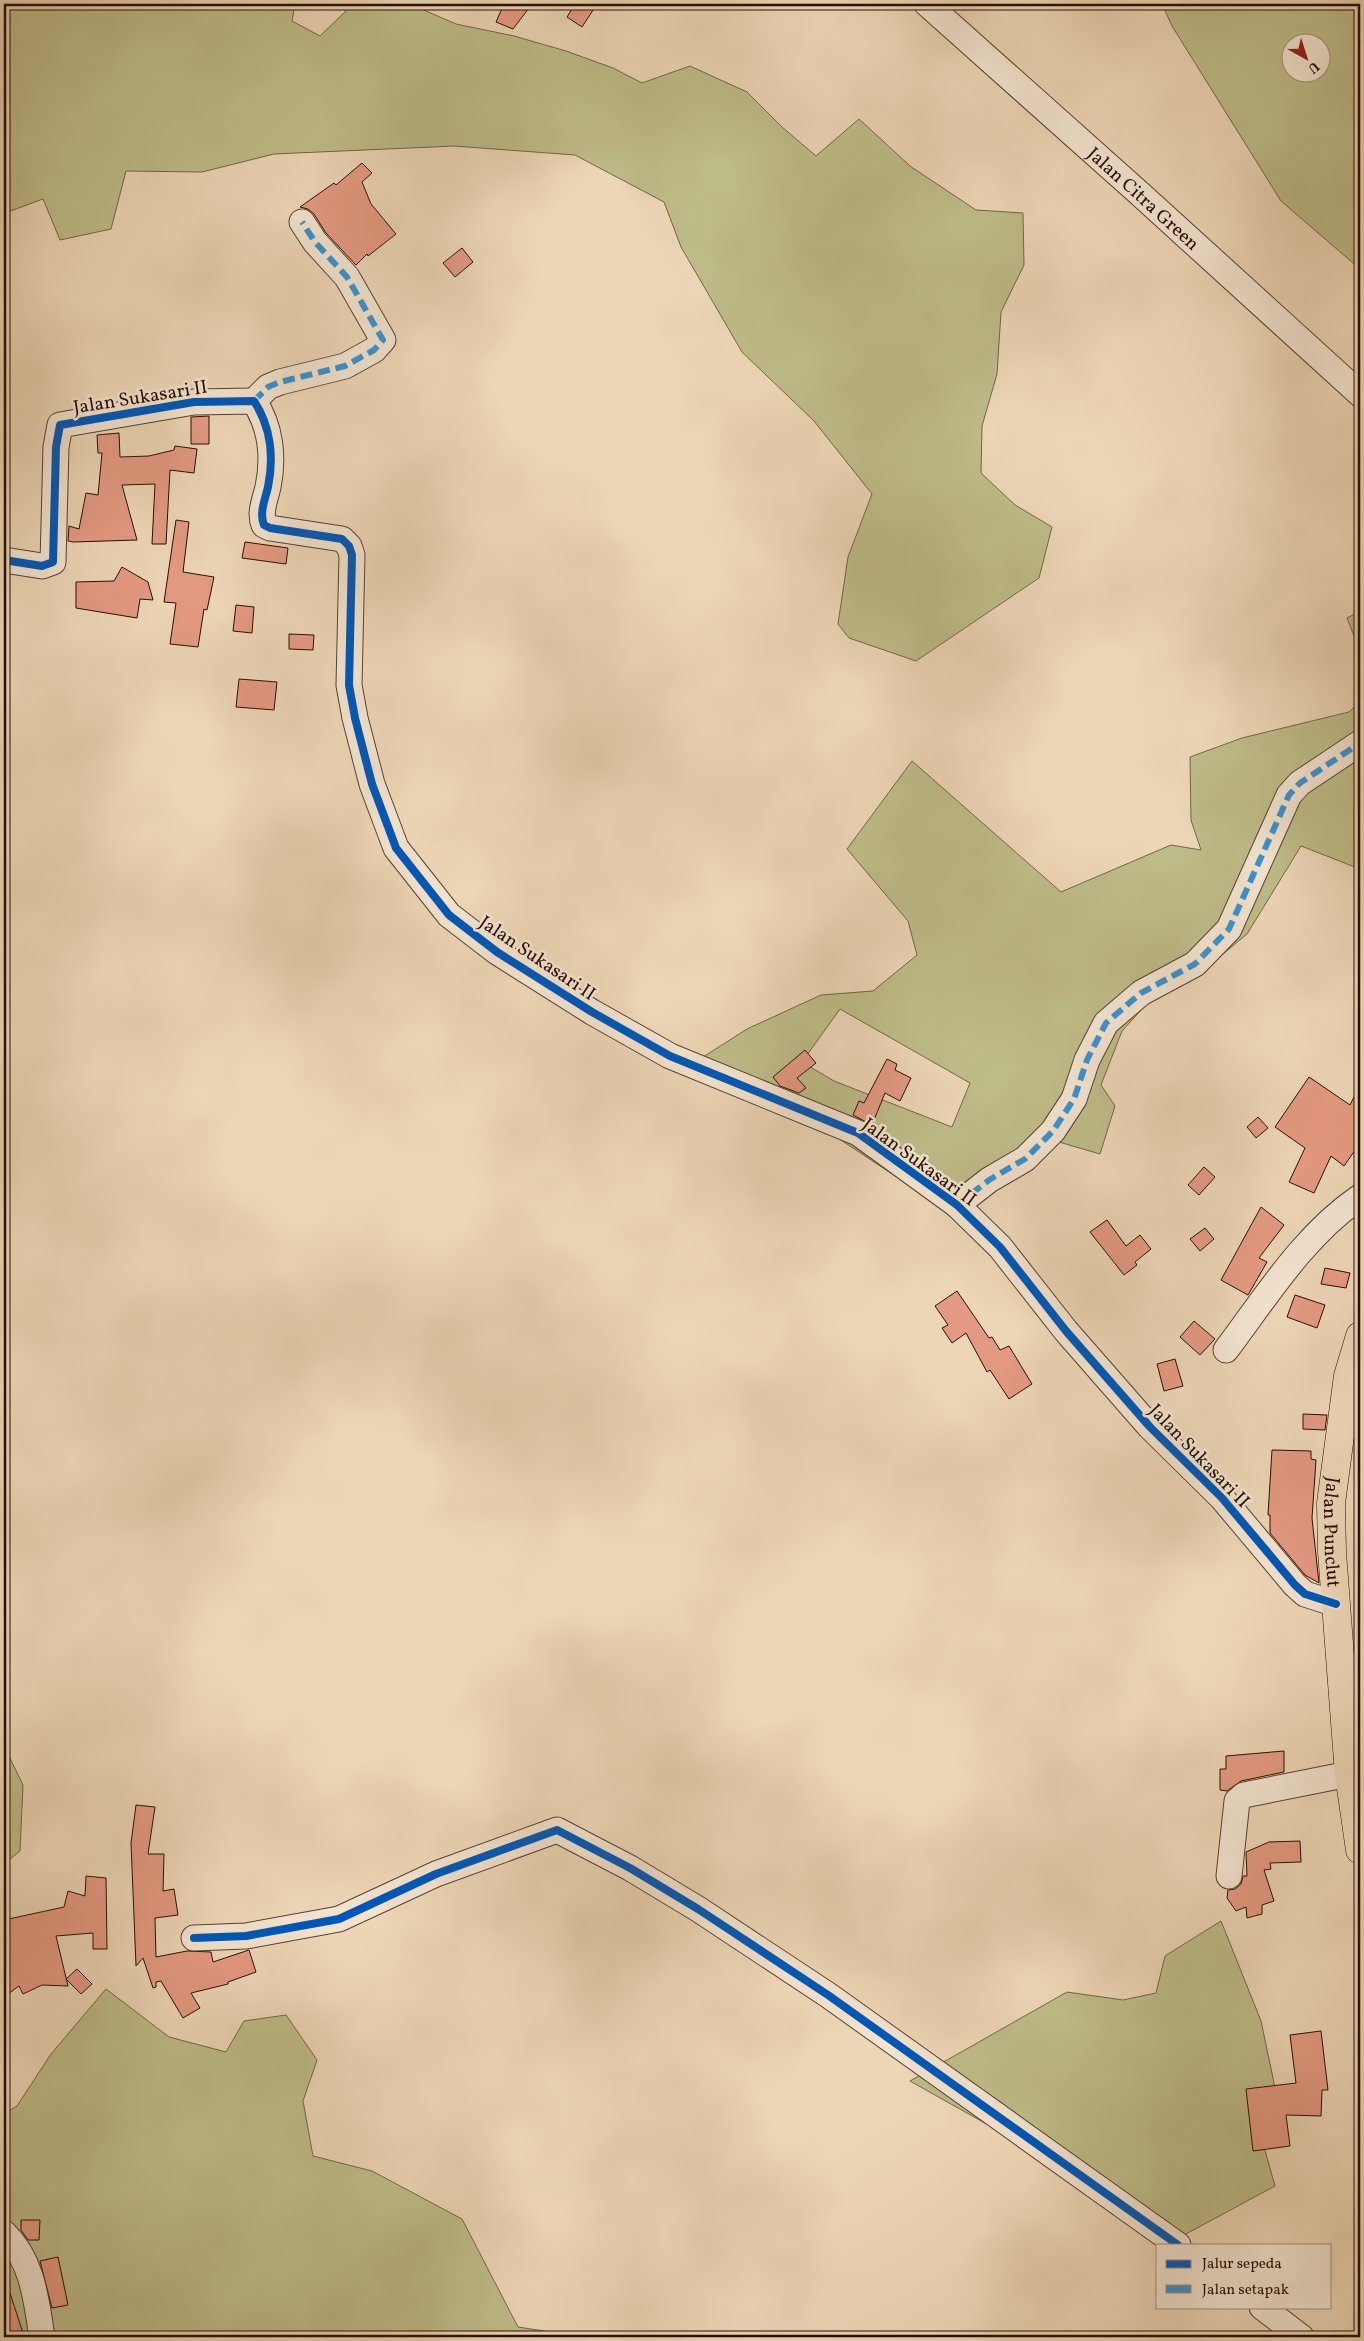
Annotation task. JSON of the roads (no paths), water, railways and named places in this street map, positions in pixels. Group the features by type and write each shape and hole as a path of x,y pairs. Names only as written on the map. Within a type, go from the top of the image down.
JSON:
{"main road":[{"name":"Jalan Punclut","path":"1360,1336 1348,1376 1331,1504 1336,1604 1349,1774 1360,1850"}],"street":[{"name":"Jalan Citra Green","path":"927,4 1360,394"},
{"path":"254,401 268,387 280,382 345,366 374,350 383,340 347,277 315,242 302,222"},
{"name":"Jalan Sukasari II","path":"4,560 42,566 53,562 56,447 60,425 194,402 254,401 261,412 271,443 268,485 260,517 264,525 270,528 342,538 350,546 352,555 349,685 355,718 370,774 396,848 449,915 497,952 592,1012 670,1056 858,1134 957,1205 1000,1247 1066,1331 1150,1427 1222,1498 1295,1585 1305,1594 1336,1604"},
{"path":"957,1205 989,1180 1025,1159 1053,1131 1074,1098 1087,1060 1106,1023 1141,993 1195,964 1229,929 1289,795 1300,783 1360,743"},
{"path":"1226,1350 1308,1243 1345,1208 1360,1198"},
{"path":"1229,1876 1237,1801 1244,1795 1349,1774"},
{"path":"194,1938 246,1936 339,1919 436,1874 557,1830 630,1868 698,1909 828,1995 1177,2244"},
{"path":"4,2232 28,2265 33,2282 42,2337"},
{"path":"1263,2308 1301,2337"}]}
